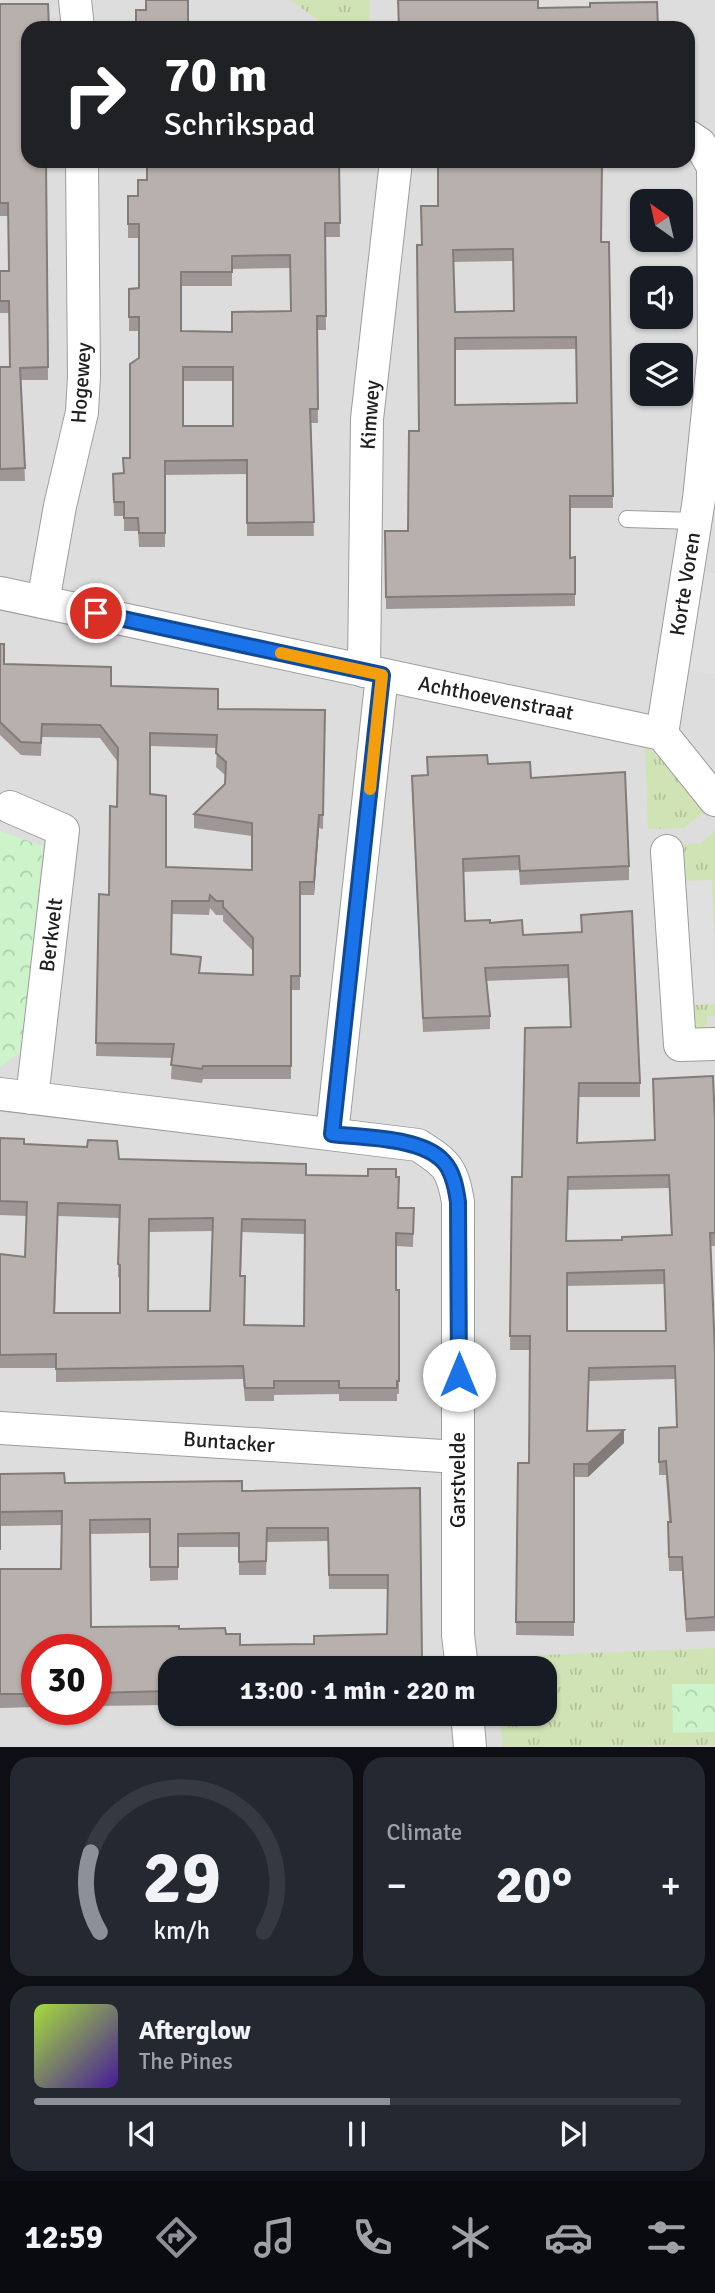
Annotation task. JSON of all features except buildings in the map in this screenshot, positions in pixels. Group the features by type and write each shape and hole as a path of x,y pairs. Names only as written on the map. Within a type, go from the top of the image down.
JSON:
{"street":[{"path":"75,0 77,21"},
{"name":"Korte Voren","path":"662,734 703,506 714,352 713,167 695,141"},
{"name":"Hogewey","path":"43,602 60,506 82,412 85,376 82,168"},
{"name":"Kimwey","path":"332,1134 373,673 367,419 395,168"},
{"name":"Achthoevenstraat","path":"0,593 662,734"},
{"path":"662,734 715,800"},
{"name":"Berkvelt","path":"10,807 63,830 32,1098"},
{"path":"667,851 680,1045 715,1044"},
{"path":"0,1094 332,1134"},
{"name":"Garstvelde","path":"332,1134 418,1145 443,1160 454,1180 458,1202 458,1635 461,1656"},
{"name":"Buntacker","path":"0,1428 458,1457"},
{"path":"468,1726 470,1747"}],"lane":[{"path":"627,519 703,506"}],"shaded area":[{"path":"0,0 715,0 715,1747 0,1747"},
{"path":"699,571 715,573 715,674 686,670"},
{"path":"712,880 715,1004 691,1005 685,881"}],"green space":[{"path":"290,0 370,0 369,21 319,21"},
{"path":"645,746 661,759 704,812 684,828 648,829"},
{"path":"0,831 43,846 22,1051 0,1067"},
{"path":"715,831 715,938 712,880 685,881 684,844 701,843"},
{"path":"715,1004 715,1016 707,1016 707,1031 691,1029 691,1005"},
{"path":"715,1648 715,1745 503,1747 501,1726 557,1726 557,1656 518,1656"},
{"path":"672,1684 715,1684 715,1732 673,1733"}],"slow traffic":[{"path":"281,653 382,675 370,789"}],"route":[{"path":"96,613 382,675 332,1134 418,1145 443,1160 454,1180 458,1202 459,1375"}]}
